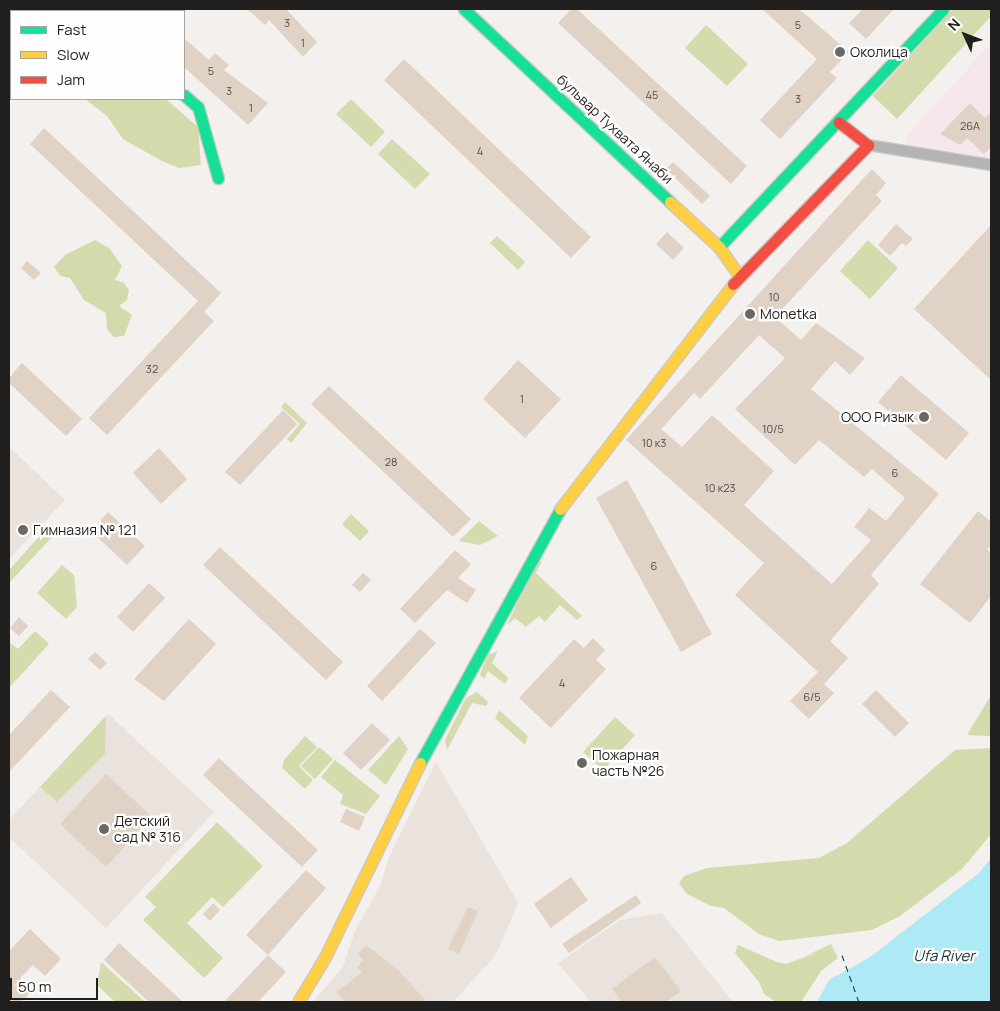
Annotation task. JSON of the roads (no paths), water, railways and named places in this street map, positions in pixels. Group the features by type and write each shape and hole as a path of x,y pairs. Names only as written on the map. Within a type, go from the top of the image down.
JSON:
{"street":[{"name":"бульвар Тухвата Янаби","path":"465,9 719,247 740,276"},
{"path":"719,247 839,122 943,9"},
{"path":"185,96 198,108 218,178"},
{"path":"839,122 868,145 991,165"},
{"path":"298,1002 325,957 431,741 540,541 578,482 740,276 868,145"}],"water":[{"name":"Ufa River","path":"991,858 991,1002 817,1002 829,980 870,957 979,873"}],"place":[{"name":"Околица","path":"840,52"},
{"name":"Monetka","path":"750,314"},
{"name":"ООО Ризык","path":"924,417"},
{"name":"Гимназия № 121","path":"23,530"},
{"name":"Пожарная часть №26","path":"582,763"},
{"name":"Детский сад № 316","path":"104,829"}]}
